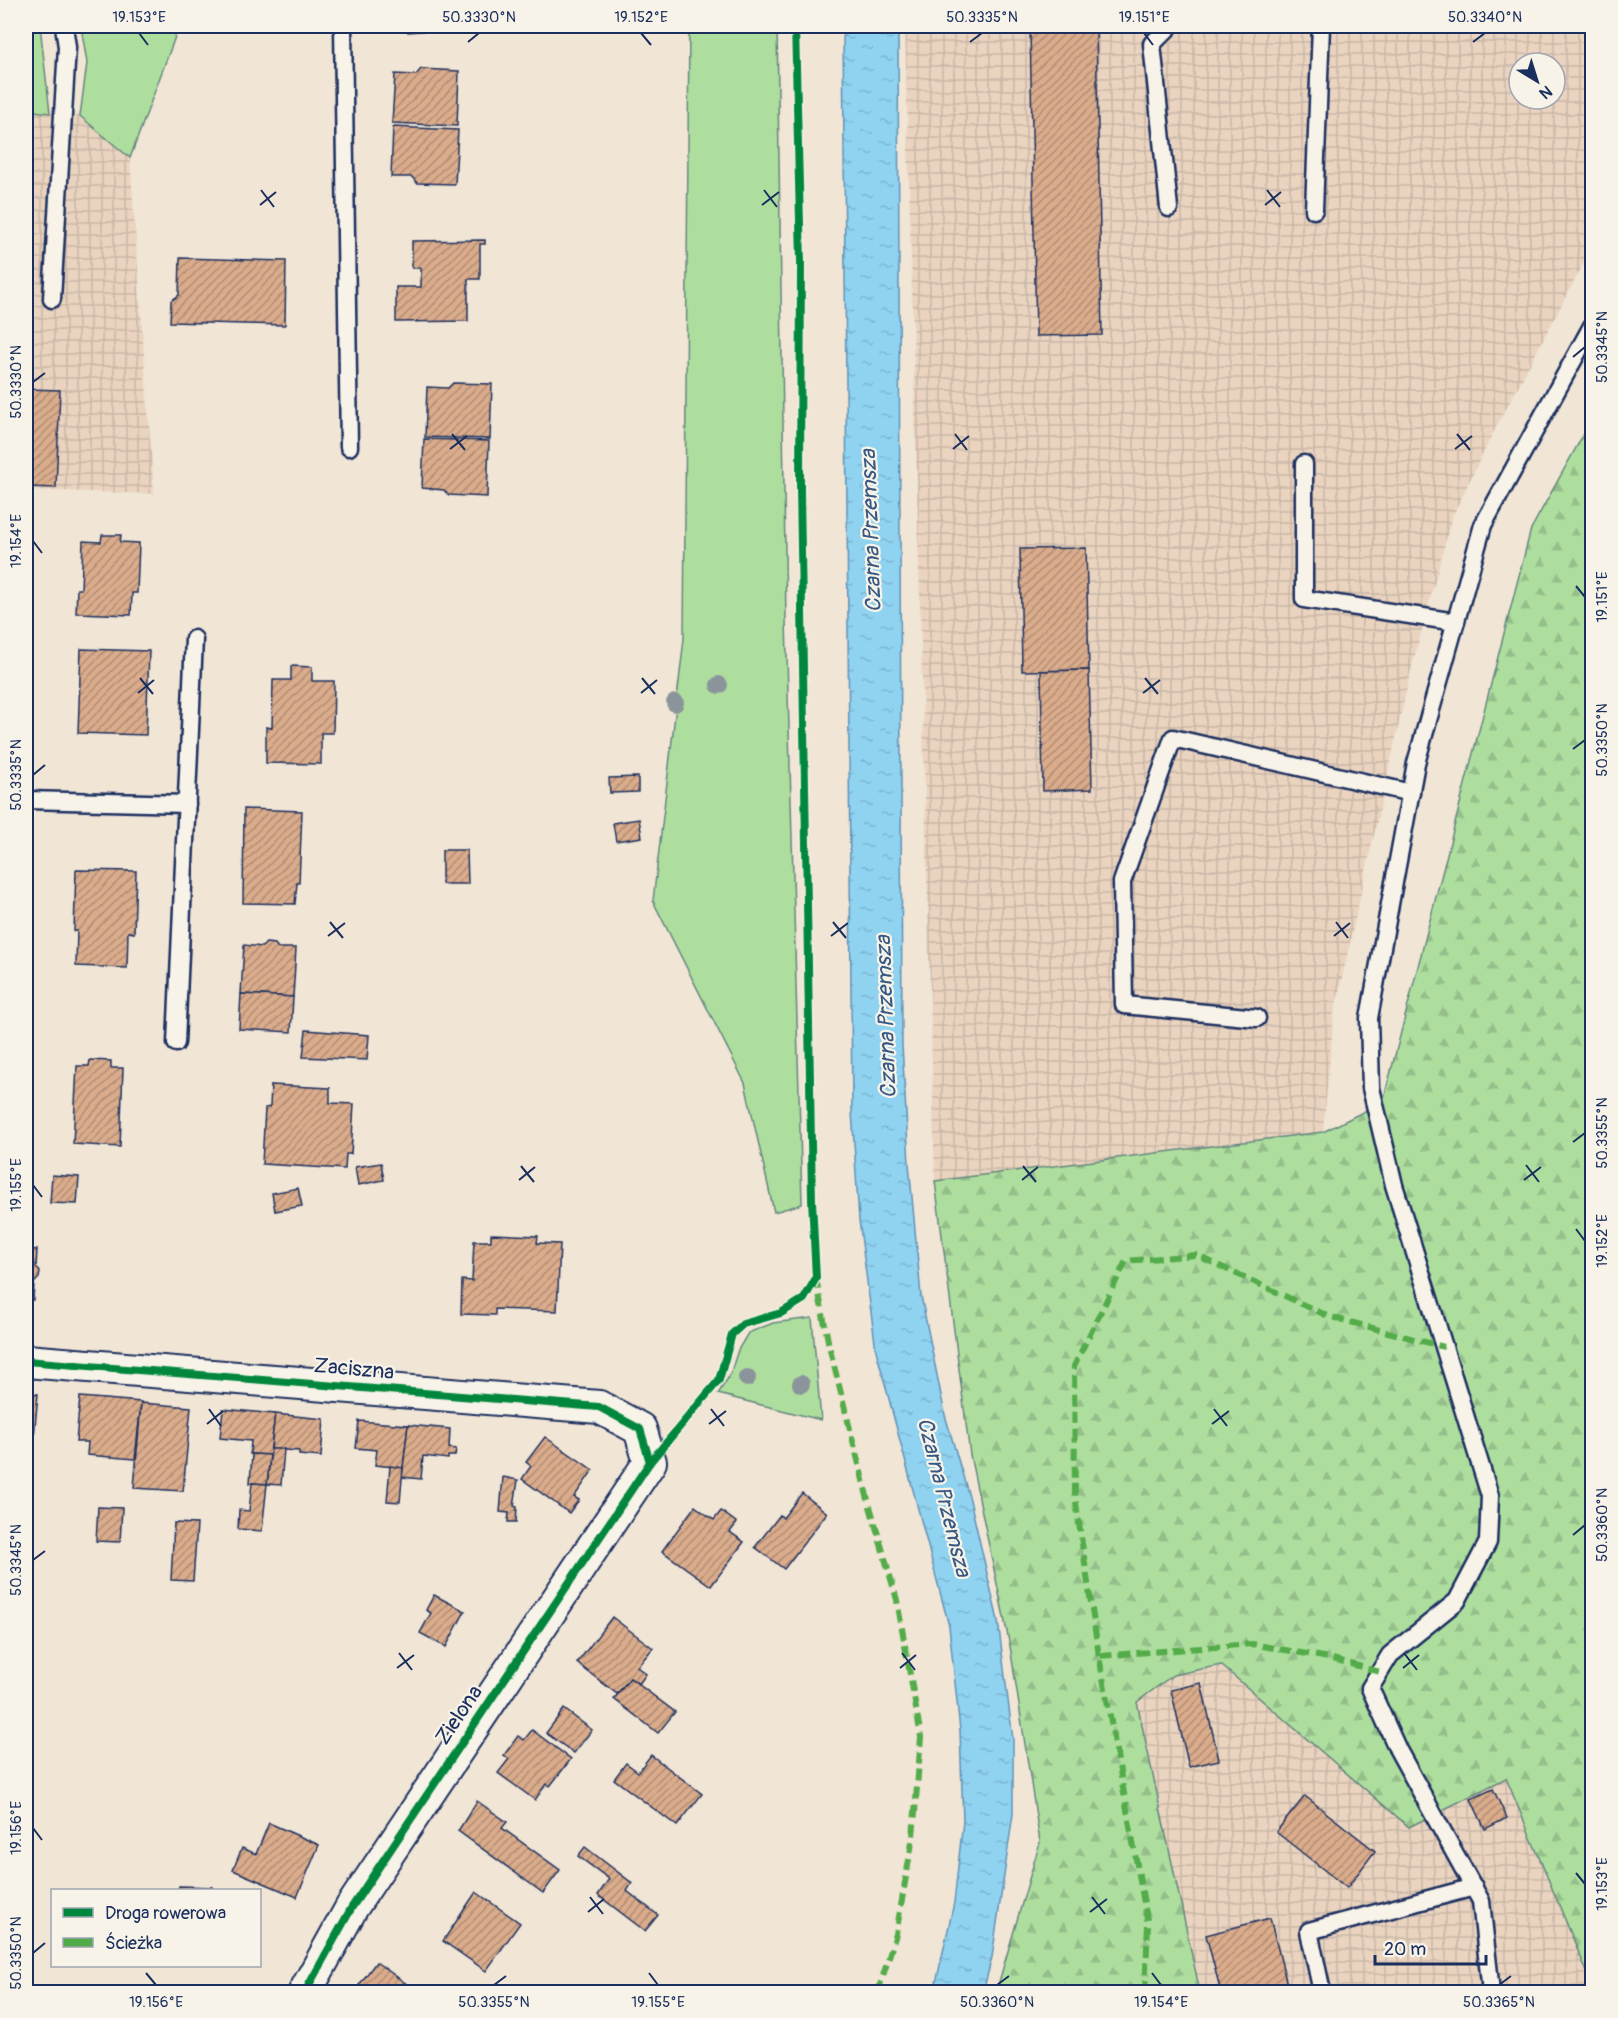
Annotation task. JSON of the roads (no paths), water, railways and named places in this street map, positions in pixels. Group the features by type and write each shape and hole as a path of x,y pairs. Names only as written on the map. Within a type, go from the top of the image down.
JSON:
{"street":[{"name":"Zaciszna","path":"26,1361 599,1407 640,1429 650,1462"},
{"name":"Zielona","path":"305,1992 352,1907 650,1462"}],"lane":[{"path":"52,299 67,47 64,26"},
{"path":"343,26 349,447"},
{"path":"1169,208 1152,44 1170,26"},
{"path":"1314,210 1321,26"},
{"path":"1491,1992 1481,1901 1398,1749 1370,1688 1390,1655 1456,1601 1488,1542 1490,1496 1394,1185 1371,1088 1370,1018 1416,763 1483,525 1593,326"},
{"path":"1304,464 1304,599 1456,622"},
{"path":"176,1043 194,639"},
{"path":"1257,1018 1124,1005 1122,882 1173,738 1411,793"},
{"path":"26,800 187,804"},
{"path":"1322,1992 1309,1931 1474,1887"}],"water":[{"name":"Czarna Przemsza","path":"843,26 898,26 902,1045 909,1164 921,1296 945,1415 970,1500 998,1621 1013,1740 1013,1814 992,1957 983,1992 934,1992 954,1903 963,1821 960,1730 949,1626 876,1350 859,1220 852,1111"}]}
